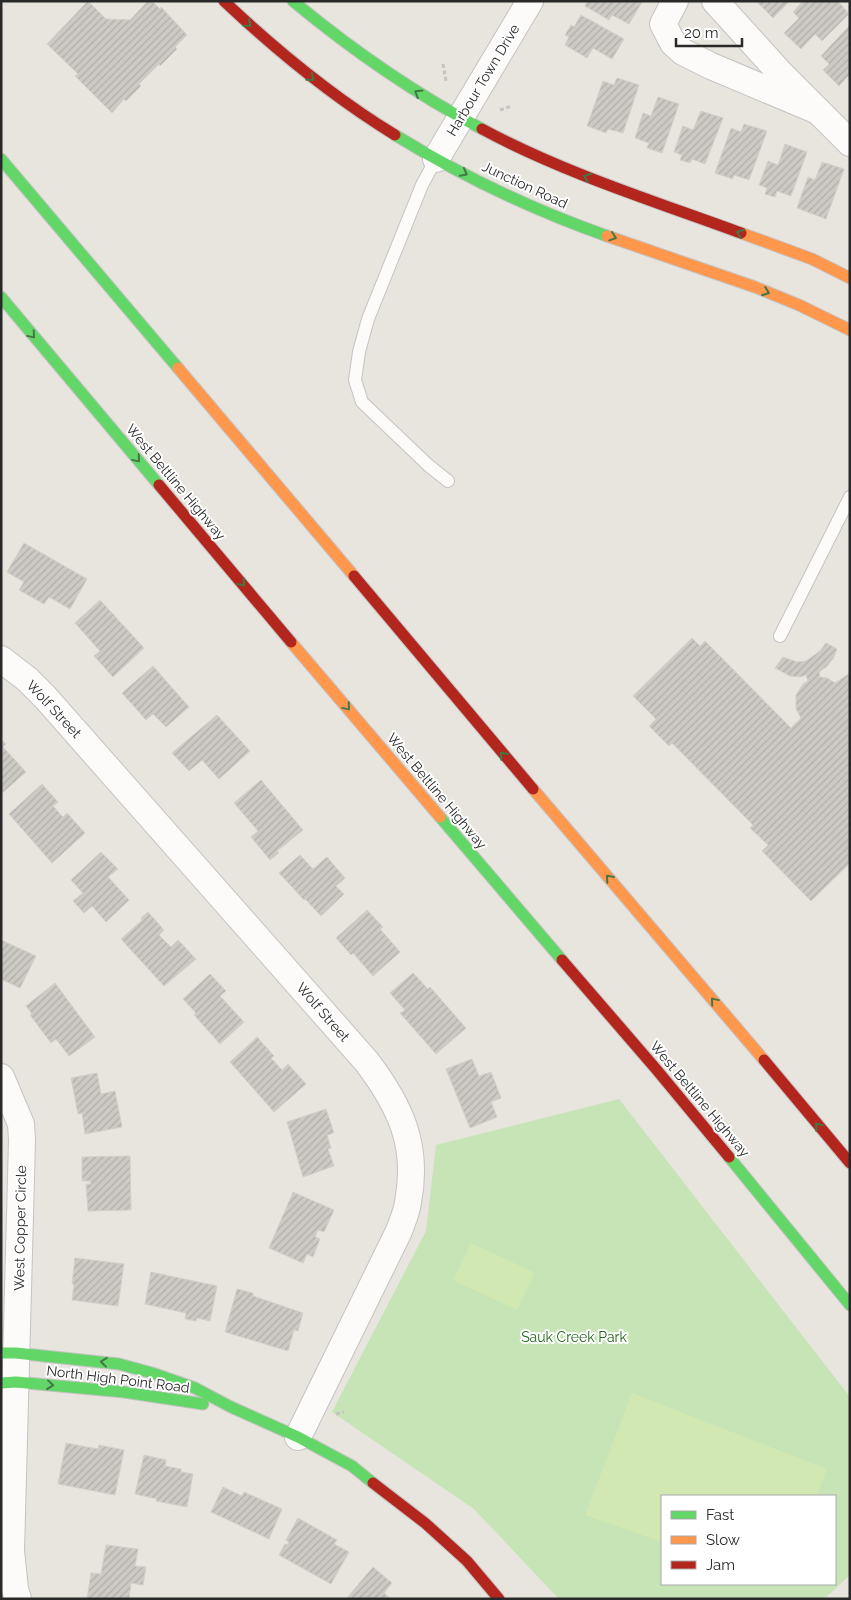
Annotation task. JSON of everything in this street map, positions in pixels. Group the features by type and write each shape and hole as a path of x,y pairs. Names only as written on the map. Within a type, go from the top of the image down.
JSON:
{"main road":[{"name":"Junction Road","path":"224,1 288,60 324,88 377,124 500,192 562,219 782,298 850,330"},
{"path":"293,1 344,42 401,83 460,118 568,170 812,259 850,278"},
{"path":"1,159 458,702 700,984 850,1163"},
{"name":"West Beltline Highway","path":"1,297 416,790 656,1069 850,1306"},
{"name":"North High Point Road","path":"9,1353 119,1364 195,1388 298,1437 352,1466 425,1522 468,1561 499,1599"},
{"name":"North High Point Road","path":"9,1383 124,1392 232,1407"}],"street":[{"name":"Harbour Town Drive","path":"436,158 530,1"},
{"path":"676,1 663,24 673,43 683,52 711,66 818,111"},
{"path":"715,1 782,75 850,143"},
{"name":"Wolf Street","path":"1,659 27,679 45,697 367,1062 383,1084 401,1115 407,1136 411,1182 408,1203 399,1232 298,1437"},
{"name":"West Copper Circle","path":"1,1078 21,1124 22,1140 9,1353 11,1551 15,1589 18,1599"}],"lane":[{"path":"436,158 422,185 368,319 359,352 355,380 362,402 428,465 448,481"},
{"path":"780,636 850,497"}],"path":[{"path":"443,64 446,84"},
{"path":"500,110 512,106"}],"green space":[{"name":"Sauk Creek Park","path":"619,1099 850,1397 850,1575 824,1599 559,1599 474,1509 332,1412 426,1231 436,1145"},
{"path":"471,1243 535,1273 517,1310 453,1280"},
{"path":"632,1393 827,1469 817,1495 661,1495 661,1542 585,1515"}],"building":[{"path":"88,1 106,19 130,20 148,1 152,1 160,9 161,7 187,35 175,47 177,49 160,66 159,64 139,84 141,86 126,101 124,99 112,113 75,76 78,74 47,44"},
{"path":"587,1 642,2 629,24 612,15 609,20 585,6"},
{"path":"758,1 790,1 773,18"},
{"path":"803,1 838,1 849,14 822,41 815,34 801,49 784,33 799,18 793,12"},
{"path":"581,15 624,39 612,59 593,48 587,58 565,45 569,37 565,35 571,25 574,27"},
{"path":"850,25 850,74 839,86 823,70 829,64 821,56"},
{"path":"617,78 639,85 623,133 608,129 606,133 587,126 603,81 614,85"},
{"path":"658,97 679,104 662,153 647,148 649,143 635,138 643,113 651,116"},
{"path":"701,111 723,118 705,164 692,159 690,163 680,160 682,155 674,152 683,126 693,130"},
{"path":"744,124 767,131 749,180 734,175 733,179 715,173 731,128 741,132"},
{"path":"785,144 807,152 791,196 777,191 775,197 765,194 767,188 759,185 768,161 778,165"},
{"path":"822,162 844,169 826,219 797,208 808,177 815,180"},
{"path":"24,543 87,579 70,609 49,597 44,604 19,590 24,582 7,572"},
{"path":"100,600 144,648 113,677 94,656 100,651 75,623"},
{"path":"692,638 700,646 705,641 791,728 801,718 796,709 796,695 803,684 808,681 806,675 800,677 790,676 775,668 783,657 797,662 806,661 820,651 826,643 837,649 833,659 819,672 820,677 827,678 835,683 850,673 850,863 811,901 762,851 768,845 750,828 753,825 672,743 669,746 649,726 656,719 633,696"},
{"path":"153,666 189,707 166,727 153,714 146,720 122,693"},
{"path":"217,715 250,751 219,779 202,760 189,771 172,753"},
{"path":"1,739 6,744 3,747 26,772 1,794"},
{"path":"261,780 303,830 277,851 279,853 270,860 251,837 258,831 234,803"},
{"path":"42,784 58,802 53,806 63,817 67,813 85,833 52,863 9,814"},
{"path":"101,852 118,869 108,877 129,900 106,922 92,906 84,913 73,901 83,893 71,880"},
{"path":"300,855 313,869 327,857 345,878 336,886 344,894 321,916 279,873"},
{"path":"367,910 383,927 380,929 400,952 373,976 353,953 351,955 336,938"},
{"path":"148,912 164,930 159,935 171,947 178,940 196,959 164,986 121,939"},
{"path":"1,940 36,956 20,988 1,979"},
{"path":"413,973 428,989 430,987 466,1028 436,1054 400,1013 405,1010 390,993"},
{"path":"210,974 226,991 220,996 244,1022 220,1044 194,1015 196,1013 183,999"},
{"path":"55,983 95,1037 69,1056 56,1039 51,1043 30,1015 32,1014 26,1006"},
{"path":"257,1037 274,1056 271,1058 282,1070 288,1064 306,1084 274,1112 230,1062"},
{"path":"472,1059 479,1076 491,1072 501,1098 491,1102 497,1117 470,1128 446,1069"},
{"path":"97,1073 101,1094 115,1091 122,1127 85,1134 82,1113 78,1114 71,1078"},
{"path":"326,1109 334,1133 327,1135 331,1148 328,1149 334,1166 303,1177 287,1122"},
{"path":"130,1156 131,1210 88,1211 86,1184 91,1184 90,1181 82,1181 82,1157"},
{"path":"293,1192 334,1210 324,1232 318,1230 315,1237 320,1239 313,1257 307,1254 303,1263 269,1248"},
{"path":"75,1258 124,1264 118,1306 72,1300"},
{"path":"151,1272 217,1286 210,1321 197,1318 196,1321 185,1319 186,1313 145,1304"},
{"path":"237,1289 253,1293 253,1296 303,1313 298,1331 294,1330 288,1351 225,1332"},
{"path":"66,1443 98,1449 99,1445 124,1450 115,1495 58,1484"},
{"path":"144,1455 166,1460 165,1466 181,1469 181,1472 193,1474 187,1507 156,1501 157,1499 135,1494"},
{"path":"223,1487 242,1496 244,1492 282,1509 269,1539 211,1512"},
{"path":"298,1518 337,1540 334,1544 349,1552 331,1584 279,1555 285,1544 287,1545 289,1542 286,1540"},
{"path":"106,1545 138,1549 135,1566 146,1567 143,1585 131,1583 129,1599 87,1599 91,1573 101,1574"},
{"path":"373,1567 392,1583 384,1593 391,1599 346,1599"}],"traffic: fast":[{"path":"293,1 384,70 432,101 482,129"},
{"path":"395,135 498,191 552,215 607,236"},
{"path":"1,159 178,368"},
{"path":"1,297 159,485"},
{"path":"440,817 562,960"},
{"path":"729,1157 850,1305"},
{"path":"1,1353 119,1364 195,1388 231,1407 298,1437 352,1466 373,1483"},
{"path":"1,1383 16,1382 124,1392 203,1404"}],"traffic: slow":[{"path":"741,233 812,259 850,278"},
{"path":"607,236 755,287 799,305 850,330"},
{"path":"178,368 354,576"},
{"path":"291,642 440,817"},
{"path":"533,789 764,1060"}],"traffic: jam":[{"path":"224,1 264,38 306,72 350,105 395,135"},
{"path":"482,129 577,173 741,233"},
{"path":"159,485 291,642"},
{"path":"354,576 533,789"},
{"path":"562,960 729,1157"},
{"path":"764,1060 850,1163"},
{"path":"373,1483 425,1523 467,1561 499,1599"}]}
